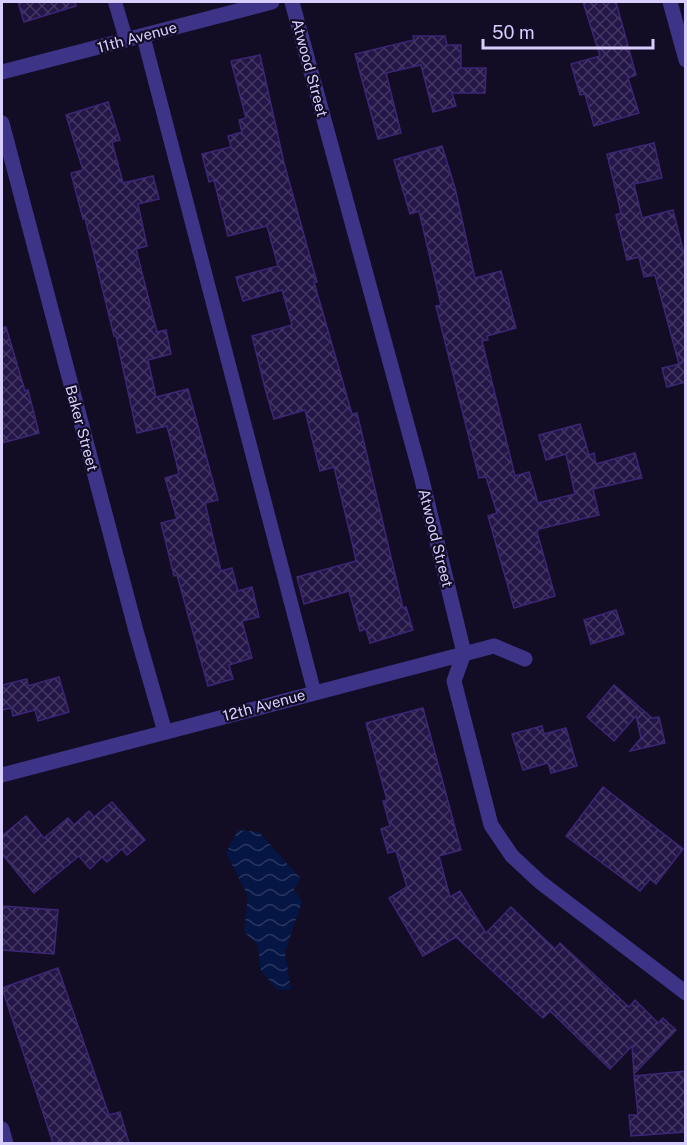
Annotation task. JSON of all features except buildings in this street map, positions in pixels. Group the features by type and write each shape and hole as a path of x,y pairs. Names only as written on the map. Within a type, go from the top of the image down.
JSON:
{"street":[{"name":"11th Avenue","path":"2,72 272,2"},
{"name":"Atwood Street","path":"292,2 421,476 464,653"},
{"path":"670,2 685,54"},
{"name":"Baker Street","path":"2,123 136,631 165,732"},
{"name":"12th Avenue","path":"2,774 494,646 525,659"},
{"path":"464,653 454,681 491,825 512,856 540,882 686,993"},
{"path":"2,1129 6,1143"}],"lane":[{"path":"115,2 126,39"},
{"path":"143,35 314,691"}],"water":[{"path":"238,830 259,832 300,878 294,890 302,901 285,952 291,990 277,990 260,969 258,945 244,932 248,896 226,853"}]}
